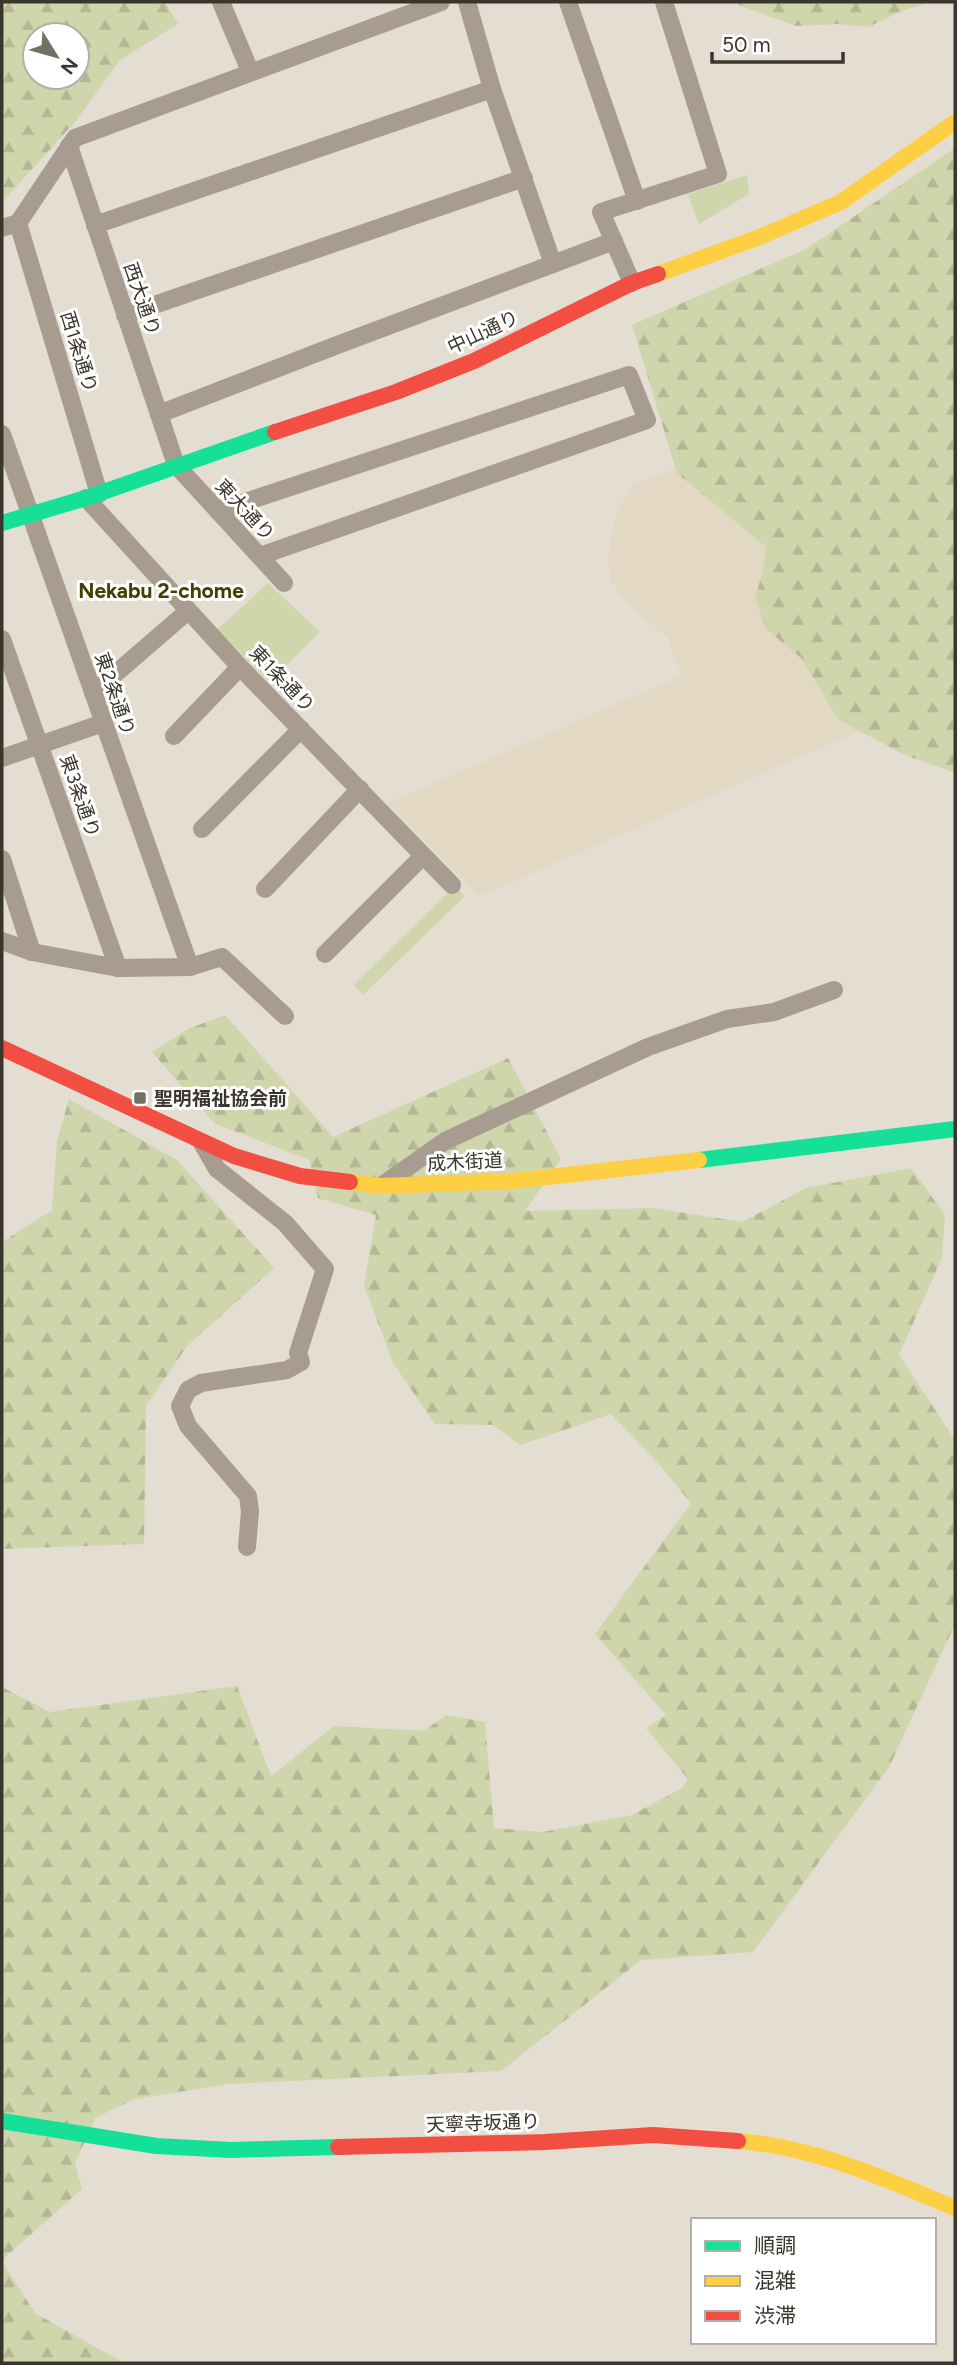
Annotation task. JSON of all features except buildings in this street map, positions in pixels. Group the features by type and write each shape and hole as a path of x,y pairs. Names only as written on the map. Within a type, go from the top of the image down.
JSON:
{"street":[{"path":"221,2 250,71"},
{"path":"10,226 75,138 441,2"},
{"path":"467,2 492,89 553,264"},
{"path":"569,2 637,201"},
{"path":"632,283 601,212 718,174 664,2"},
{"path":"95,225 492,89"},
{"name":"中山通り","path":"2,523 92,496 176,465 396,392 474,361 632,283 757,238 841,202 955,122"},
{"name":"西大通り","path":"69,146 176,465"},
{"path":"125,315 524,178"},
{"name":"西1条通り","path":"10,226 92,496"},
{"path":"159,414 614,242"},
{"path":"218,511 629,374 647,420 260,556"},
{"name":"東2条通り","path":"2,434 190,967"},
{"name":"東大通り","path":"176,465 284,583"},
{"name":"東1条通り","path":"92,496 188,611 452,886"},
{"path":"93,693 188,611"},
{"name":"東3条通り","path":"2,639 118,968"},
{"path":"174,736 240,667"},
{"path":"2,758 103,723"},
{"path":"202,829 301,729"},
{"path":"265,889 360,789"},
{"path":"325,954 424,856"},
{"path":"2,859 32,952"},
{"path":"2,941 32,952 118,968 190,967 222,957 285,1016"},
{"path":"381,1186 445,1141 648,1047 727,1019 774,1012 834,990"},
{"name":"成木街道","path":"2,1048 202,1143 256,1164 300,1176 381,1186 513,1181 955,1129"},
{"path":"202,1143 217,1169 285,1223 325,1269 298,1353 301,1362 287,1370 201,1383 188,1390 180,1406 188,1426 248,1496 250,1511 247,1547"},
{"name":"天寧寺坂通り","path":"2,2121 156,2146 231,2150 545,2142 653,2135 748,2142 814,2154 955,2207"}],"shaded area":[{"path":"694,461 775,549 864,729 479,896 388,803 682,676 667,637 640,615 611,583 608,555 616,513 633,485"}],"green space":[{"path":"2,2 165,2 178,24 120,60 75,122 2,202"},
{"path":"731,2 932,2 904,10 868,27 839,24 796,26"},
{"path":"955,148 955,773 905,755 839,720 801,658 766,629 755,599 766,547 677,473 632,325 806,249"},
{"path":"747,175 749,194 699,224 688,194"},
{"path":"268,583 320,632 270,682 217,630"},
{"path":"455,886 465,896 363,995 354,985"},
{"path":"225,1015 333,1137 508,1058 561,1159 525,1211 653,1208 742,1222 806,1188 911,1168 945,1215 942,1258 899,1355 955,1440 955,1624 889,1767 753,1952 641,1960 501,2071 228,2084 135,2099 95,2118 75,2164 82,2189 2,2260 2,1687 50,1712 237,1686 271,1776 334,1726 423,1731 447,1715 485,1722 494,1828 543,1832 632,1815 682,1788 688,1779 646,1728 666,1715 595,1634 691,1503 659,1464 611,1414 520,1445 493,1425 435,1424 393,1363 364,1285 376,1215 318,1198 309,1160 214,1123 152,1052 188,1029"},
{"path":"69,1099 177,1160 274,1268 187,1346 146,1406 144,1544 2,1549 2,1242 52,1210 57,1141"},
{"path":"2,2262 35,2313 124,2363 2,2363"}],"traffic: fast":[{"path":"2,523 86,498 275,432"},
{"path":"699,1160 955,1129"},
{"path":"2,2121 156,2146 231,2150 338,2147"}],"traffic: slow":[{"path":"658,274 757,238 841,202 955,122"},
{"path":"350,1182 381,1186 513,1181 699,1160"},
{"path":"738,2141 767,2144 822,2157 955,2208"}],"traffic: jam":[{"path":"275,432 396,392 474,361 632,283 658,274"},
{"path":"2,1048 234,1156 300,1176 350,1182"},
{"path":"338,2147 545,2142 653,2135 738,2141"}],"place":[{"name":"聖明福祉協会前","path":"140,1098"}],"district":[{"name":"Nekabu 2-chome","path":"161,590"}]}
